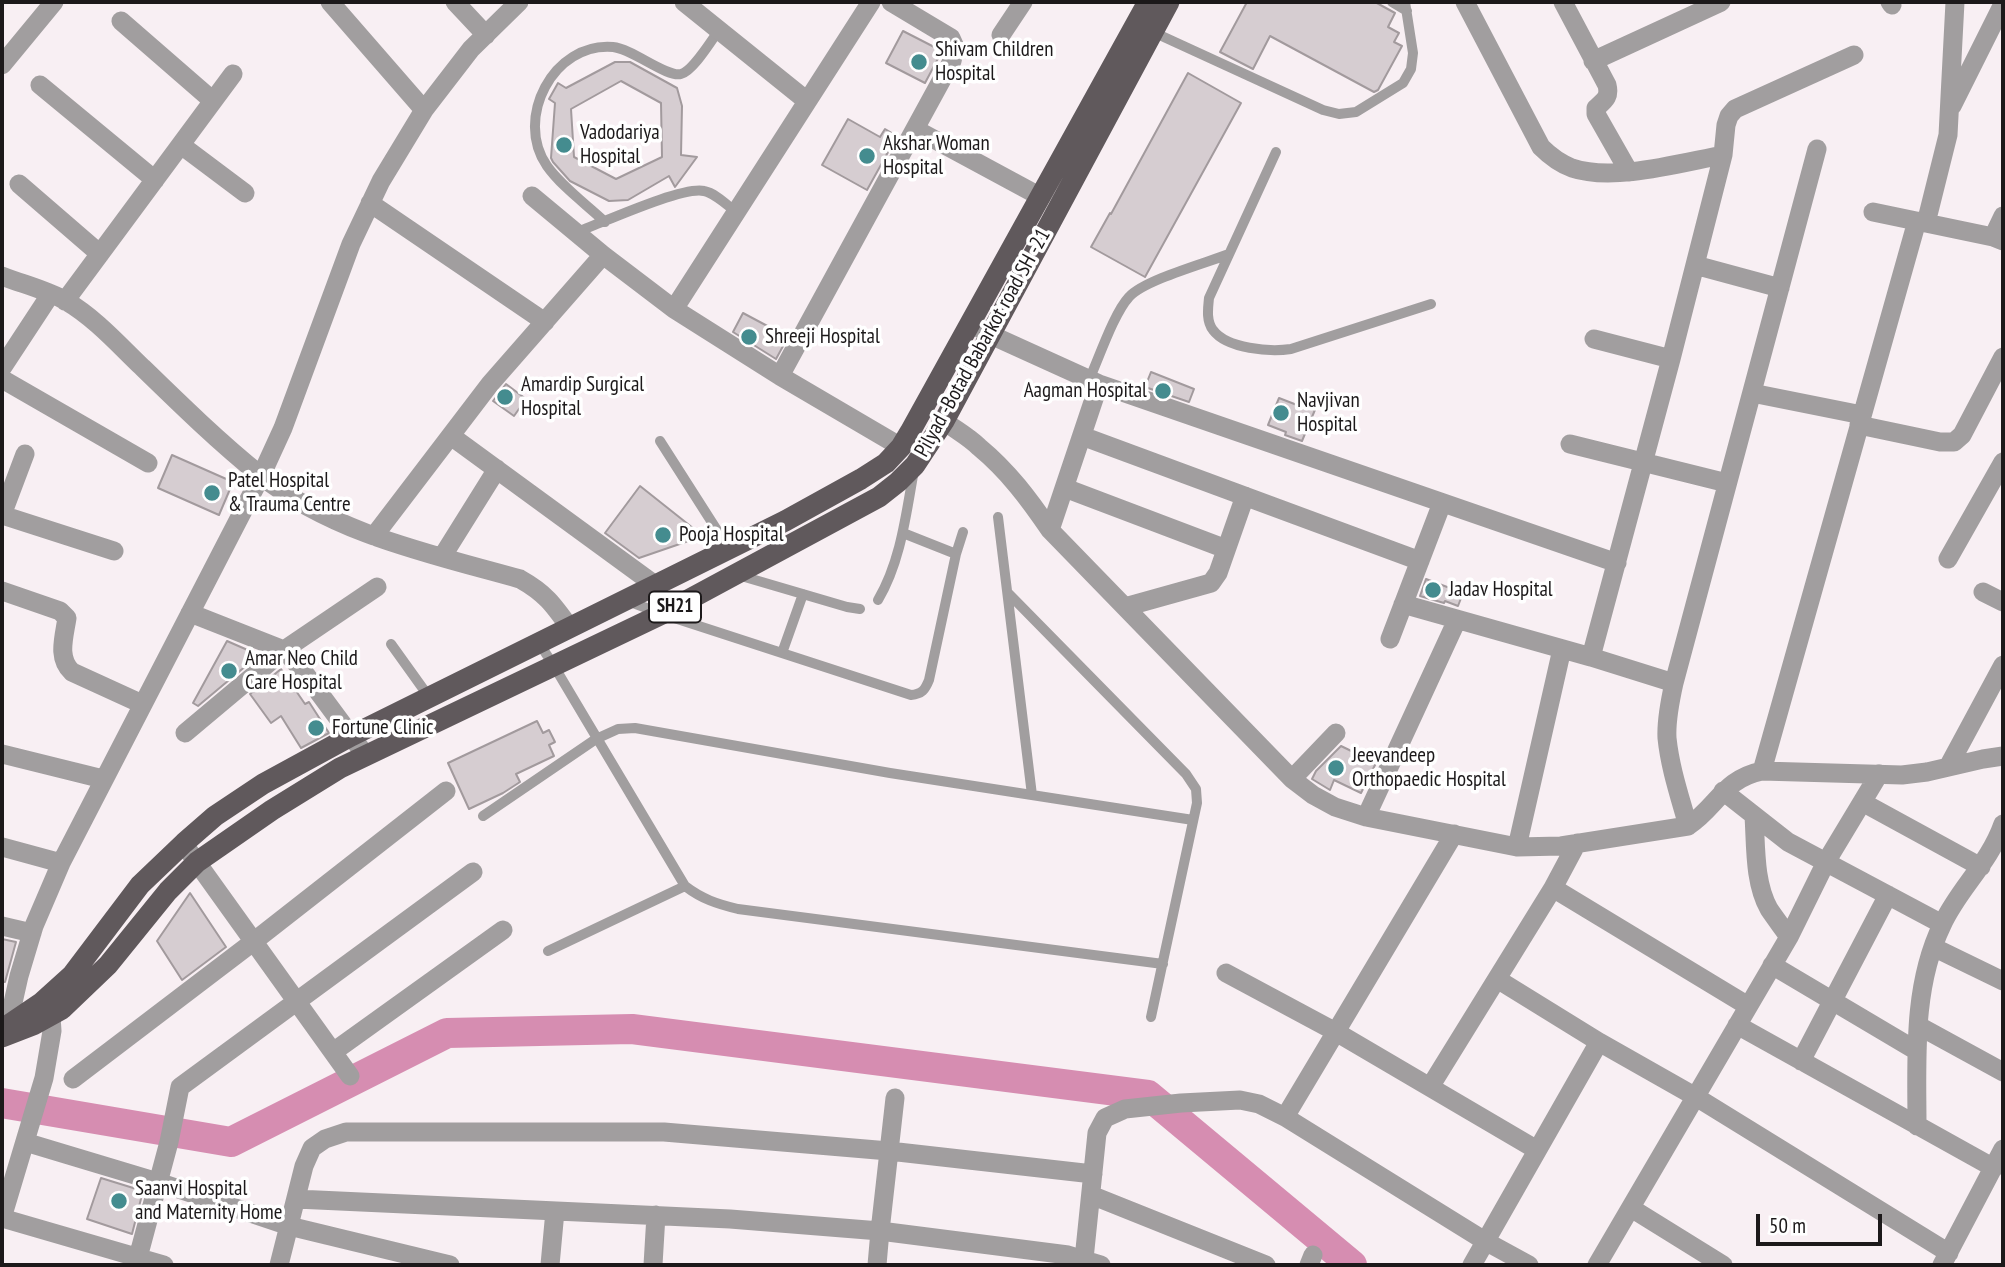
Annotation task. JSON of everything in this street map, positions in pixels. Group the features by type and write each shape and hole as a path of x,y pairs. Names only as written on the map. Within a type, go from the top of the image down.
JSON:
{"main road":[{"name":"Pilyad -Botad Babarkot road SH -21","path":"4,1025 46,1009 62,1009 108,965 168,891 197,862 272,810 341,768 662,614 879,497 898,482 915,465 944,421 1169,2"},
{"name":"Pilyad -Botad Babarkot road SH -21","path":"46,1009 140,885 215,816 263,784 351,736 785,521 886,463 901,447 971,323 1143,4"}],"street":[{"path":"2,65 54,2"},
{"path":"330,2 424,110"},
{"path":"455,2 486,35"},
{"path":"4,1025 32,933 61,863 261,475 283,428 351,244 381,181 424,110 471,49 519,2"},
{"path":"684,2 807,101"},
{"path":"780,376 952,61 955,47 951,38 891,2"},
{"path":"1001,35 1023,2"},
{"path":"1465,2 1541,147 1554,160 1596,173 1629,172 1723,155"},
{"path":"1563,2 1609,92 1607,99 1596,108 1596,114 1629,172"},
{"path":"1593,61 1682,10 1721,2"},
{"path":"1762,771 1861,420 1948,135 1955,2"},
{"path":"674,309 807,101 864,4"},
{"path":"1948,113 2003,4"},
{"path":"121,21 213,101"},
{"path":"1591,657 1695,265 1723,155 1729,116 1735,109 1854,55"},
{"path":"2,368 58,298 100,254 233,74"},
{"path":"40,85 155,180"},
{"path":"915,129 1041,197"},
{"path":"181,145 245,193"},
{"path":"1688,826 1667,736 1669,707 1817,149"},
{"path":"19,184 100,254"},
{"path":"532,196 674,309 780,376 901,447"},
{"path":"370,203 545,321"},
{"path":"1873,212 1998,239 2003,216"},
{"path":"374,536 490,384 603,255"},
{"path":"1695,265 1780,288"},
{"path":"2,276 58,298 101,327 172,396 261,475 299,501 374,536 520,579 550,600 570,628"},
{"path":"971,323 991,335 1094,382 1617,562"},
{"path":"1594,339 1671,359"},
{"path":"1752,393 1940,442 1954,442 1962,435 2003,357"},
{"path":"2,379 148,463"},
{"path":"1051,530 1082,436 1094,382"},
{"path":"944,421 978,446 1010,476 1051,530 1292,779 1335,807 1367,817 1517,847 1561,846 1688,826 1698,820 1723,791 1737,780 1762,771 1902,775 2003,756"},
{"path":"450,436 655,585"},
{"path":"1082,436 1420,561"},
{"path":"1570,444 1727,483"},
{"path":"25,454 2,515 114,551"},
{"path":"1948,559 2003,461"},
{"path":"442,557 497,469"},
{"path":"1065,488 1226,549"},
{"path":"1125,607 1211,583 1218,573 1245,496"},
{"path":"1390,639 1443,503"},
{"path":"185,733 284,650 377,587"},
{"path":"2,591 61,611 67,618 62,656 65,666 72,673 142,704"},
{"path":"1983,592 2003,603"},
{"path":"1403,604 1674,682"},
{"path":"190,613 284,650 303,671 366,756"},
{"path":"1367,817 1457,620"},
{"path":"1517,847 1562,649"},
{"path":"1948,768 2003,665"},
{"path":"1292,779 1336,733"},
{"path":"2,754 103,779"},
{"path":"1597,1265 1789,937 1826,862 1879,774"},
{"path":"73,1079 446,791"},
{"path":"1723,791 1788,842 1942,924"},
{"path":"1862,802 1981,867"},
{"path":"1754,816 1762,891 1769,908 1789,937"},
{"path":"1917,1126 1919,1026 1923,983 1933,947 1942,924 1981,867 1998,839 2003,824"},
{"path":"1285,1117 1454,834"},
{"path":"184,843 350,1076"},
{"path":"1430,1087 1553,888 1577,843"},
{"path":"2,848 61,863"},
{"path":"136,1261 169,1142 180,1087 473,872"},
{"path":"1553,888 1748,1006"},
{"path":"1801,1061 1888,895"},
{"path":"2,926 32,933"},
{"path":"333,1052 503,930"},
{"path":"1933,947 2003,981"},
{"path":"1772,965 1917,1051"},
{"path":"1226,973 1336,1032 1537,1150"},
{"path":"1497,979 1599,1042 1696,1097 1945,1259 2000,1160 1917,1126 1737,1025"},
{"path":"46,1009 52,1031 44,1078 2,1218 136,1261 164,1265"},
{"path":"1919,1026 2003,1072"},
{"path":"1472,1265 1599,1042"},
{"path":"877,1265 895,1098"},
{"path":"296,1199 730,1219 880,1231 1068,1255 1092,1262 1091,1195 1097,1133 1105,1118 1125,1109 1240,1100 1259,1104 1285,1117 1485,1241 1529,1265"},
{"path":"279,1265 304,1166 312,1147 346,1132 664,1132 889,1151 1093,1174"},
{"path":"27,1134 289,1226 400,1260 450,1265"},
{"path":"1091,1195 1266,1265"},
{"path":"1630,1208 1723,1265"},
{"path":"550,1265 555,1211"},
{"path":"653,1265 656,1215"}],"lane":[{"path":"1153,32 1323,110 1339,114 1356,112 1402,83 1411,69 1413,53 1406,7 1392,2"},
{"path":"605,222 546,165 537,144 535,114 539,98 549,79 562,64 579,54 595,48 611,47 630,51 678,75 688,71 719,30"},
{"path":"1276,152 1209,298 1208,316 1213,331 1246,347 1270,351 1291,349 1431,304"},
{"path":"577,232 693,190 707,191 736,212"},
{"path":"1094,382 1120,310 1129,296 1142,286 1229,254"},
{"path":"660,441 729,549"},
{"path":"878,600 892,572 903,533 915,465"},
{"path":"998,517 1032,795"},
{"path":"625,600 912,695 920,694 929,680 963,532"},
{"path":"903,533 956,554"},
{"path":"735,574 860,609"},
{"path":"1008,593 1186,774 1196,789 1197,803 1151,1017"},
{"path":"782,653 803,594"},
{"path":"538,643 685,886 699,896 713,903 738,909 1163,964"},
{"path":"391,644 429,697"},
{"path":"483,816 596,739 618,729 635,728 890,773 1193,820"},
{"path":"548,950 685,886"}],"building":[{"path":"1247,2 1375,2 1395,13 1388,27 1399,33 1394,42 1402,46 1378,90 1374,92 1270,36 1253,69 1220,52"},
{"path":"903,31 942,51 925,83 886,63"},
{"path":"615,62 630,62 677,88 682,106 681,155 697,157 675,187 669,176 628,200 609,201 570,181 551,158 555,103 549,99 558,83 566,88","holes":["621,81 661,103 662,157 616,179 574,157 571,109"]},
{"path":"1188,73 1241,103 1145,277 1091,247"},
{"path":"848,119 880,137 885,129 897,136 867,190 822,165"},
{"path":"743,313 788,337 776,359 733,332"},
{"path":"1151,372 1194,389 1189,402 1145,387"},
{"path":"506,384 526,399 514,416 493,401"},
{"path":"1279,398 1297,405 1300,398 1317,405 1302,441 1268,425"},
{"path":"172,455 233,482 219,515 158,488"},
{"path":"640,486 703,536 639,558 605,533"},
{"path":"1426,579 1463,593 1458,606 1420,596"},
{"path":"227,641 259,655 198,706 193,703"},
{"path":"281,669 305,704 309,702 329,733 301,748 281,716 271,723 250,694"},
{"path":"537,721 543,733 549,730 555,742 549,745 554,756 516,774 520,782 469,809 448,763"},
{"path":"1341,746 1376,763 1361,793 1334,780 1330,790 1312,779 1316,771"},
{"path":"190,893 226,947 182,980 157,941"},
{"path":"2,939 16,942 5,982 2,982"},
{"path":"101,1178 143,1191 132,1234 87,1219"}],"waterway":[{"path":"2,1103 231,1142 447,1033 632,1029 1148,1095 1352,1265"}],"place":[{"name":"Shivam Children Hospital","path":"919,62"},
{"name":"Vadodariya Hospital","path":"564,145"},
{"name":"Akshar Woman Hospital","path":"867,156"},
{"name":"Shreeji Hospital","path":"749,337"},
{"name":"Aagman Hospital","path":"1163,391"},
{"name":"Amardip Surgical Hospital","path":"505,397"},
{"name":"Navjivan Hospital","path":"1281,413"},
{"name":"Patel Hospital & Trauma Centre","path":"212,493"},
{"name":"Pooja Hospital","path":"663,535"},
{"name":"Jadav Hospital","path":"1433,590"},
{"name":"Amar Neo Child Care Hospital","path":"229,671"},
{"name":"Fortune Clinic","path":"316,728"},
{"name":"Jeevandeep Orthopaedic Hospital","path":"1336,768"},
{"name":"Saanvi Hospital and Maternity Home","path":"119,1201"}]}
